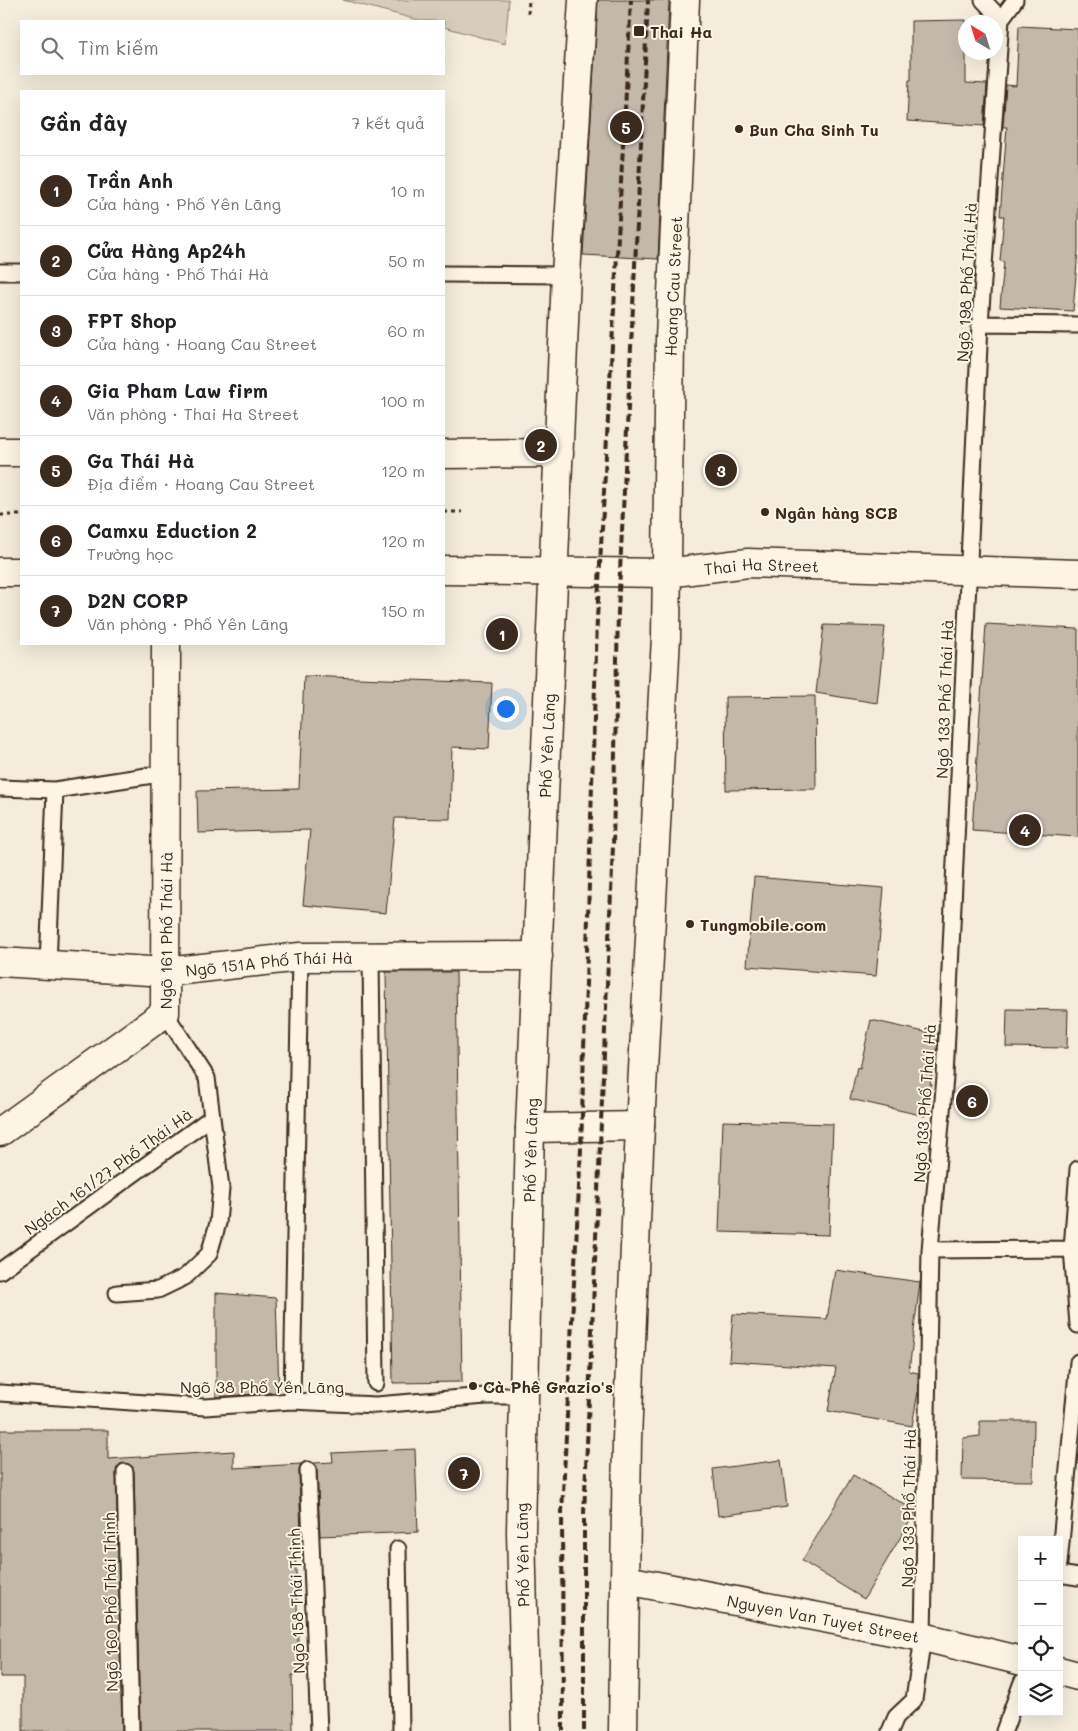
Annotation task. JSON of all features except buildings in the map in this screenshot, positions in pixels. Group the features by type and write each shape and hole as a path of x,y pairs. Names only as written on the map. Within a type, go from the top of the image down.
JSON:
{"main road":[{"path":"554,570 566,275 583,0"},
{"name":"Hoang Cau Street","path":"666,573 669,516 670,340 685,0"},
{"path":"0,452 20,452"},
{"path":"445,454 559,453"},
{"name":"Thai Ha Street","path":"445,570 666,573 748,563 1078,574"},
{"name":"Phố Yên Lãng","path":"526,1731 521,1532 523,1396 530,1128 554,570"},
{"path":"0,572 20,572"},
{"path":"623,1731 627,1439 640,1126 666,637 666,573"},
{"name":"Ngõ 161 Phố Thái Hà","path":"0,1132 165,1013 166,645"},
{"name":"Ngõ 151A Phố Thái Hà","path":"0,962 166,972 300,957 538,956"},
{"path":"530,1128 640,1126"},
{"name":"Nguyen Van Tuyet Street","path":"626,1580 923,1637 1018,1660"},
{"path":"1063,1672 1078,1676"}],"lane":[{"path":"983,0 997,15"},
{"path":"1003,16 1015,0"},
{"name":"Ngõ 198 Phố Thái Hà","path":"968,571 980,324 998,60"},
{"path":"0,272 20,272"},
{"path":"445,274 566,275"},
{"path":"980,324 1078,325"},
{"name":"Ngõ 133 Phố Thái Hà","path":"890,1731 896,1716 914,1700 923,1637 930,1250 945,1077 968,571"},
{"path":"0,788 55,790 166,773"},
{"path":"48,966 55,790"},
{"path":"292,1401 300,957"},
{"path":"371,957 376,1383"},
{"name":"Ngách 161/27 Phố Thái Hà","path":"117,1294 158,1290 185,1277 209,1254 218,1223 221,1188 207,1078 165,1013"},
{"name":"Ngách 161/27 Phố Thái Hà","path":"0,1271 212,1117"},
{"path":"1078,1169 1072,1249 1078,1325"},
{"path":"930,1250 1072,1249"},
{"path":"1062,1536 1078,1362"},
{"name":"Ngõ 38 Phố Yên Lãng","path":"0,1393 204,1406 292,1401 376,1405 486,1396 523,1396"},
{"name":"Ngõ 158 Thái Thịnh","path":"308,1470 319,1731"},
{"name":"Ngõ 160 Phố Thái Thịnh","path":"125,1472 131,1731"},
{"path":"398,1549 401,1731"},
{"path":"1063,1575 1078,1577"},
{"path":"1004,1731 1018,1693"}],"path":[{"path":"528,14 529,0"},
{"path":"445,512 462,512"},
{"path":"0,515 20,515"}],"shaded area":[{"path":"343,0 509,0 505,44 445,27 445,20 418,20"}],"railway":[{"path":"563,1731 562,1512 581,1149 597,619 631,0"},
{"path":"584,1731 584,1514 613,846 618,612 648,0"}],"place":[{"name":"Thai Ha","path":"639,31"},
{"name":"Ga Thái Hà","path":"626,127"},
{"name":"Bun Cha Sinh Tu","path":"739,129"},
{"name":"Cửa Hàng Ap24h","path":"541,445"},
{"name":"FPT Shop","path":"721,470"},
{"name":"Ngân hàng SCB","path":"765,512"},
{"name":"Trần Anh","path":"502,634"},
{"name":"Gia Pham Law firm","path":"1025,830"},
{"name":"Tungmobile.com","path":"690,924"},
{"name":"Camxu Eduction 2","path":"972,1101"},
{"name":"Cà Phê Grazio's","path":"473,1386"},
{"name":"D2N CORP","path":"464,1473"}]}
